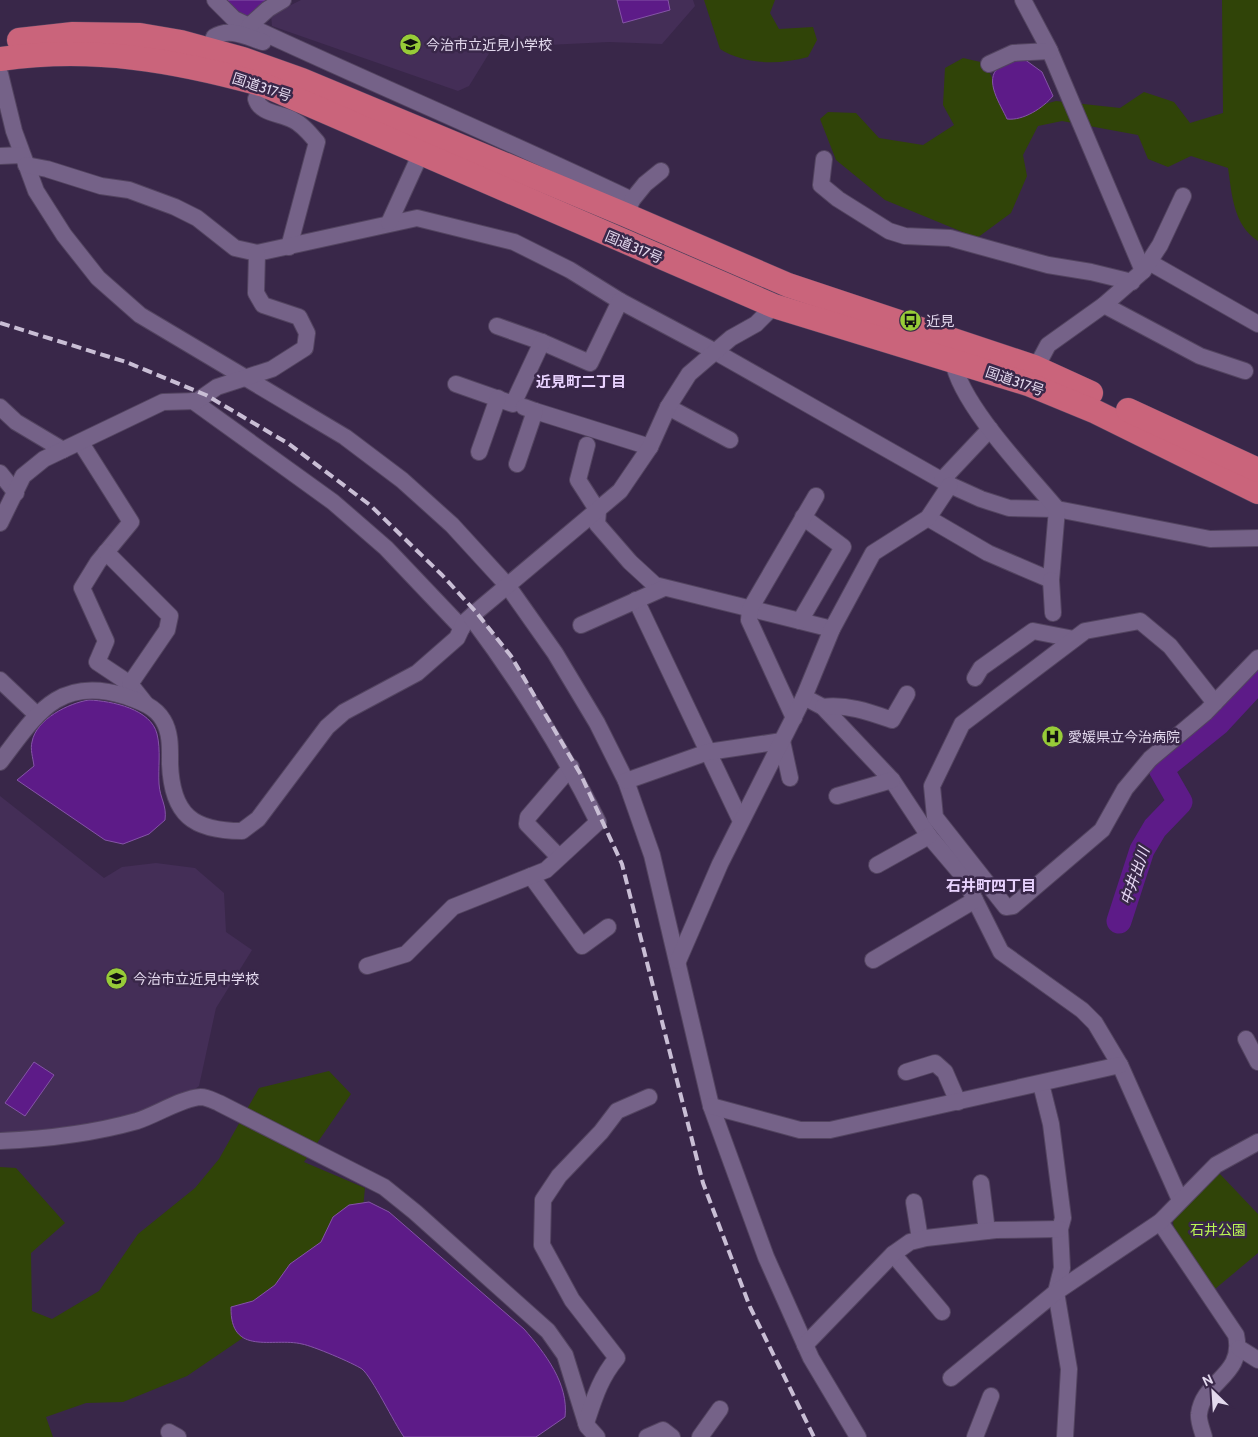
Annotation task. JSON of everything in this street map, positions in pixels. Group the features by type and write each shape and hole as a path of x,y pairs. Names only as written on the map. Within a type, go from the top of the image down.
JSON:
{"highway":[{"name":"国道317号","path":"0,42 105,33 140,35 269,77 629,207 788,285 957,353"},
{"name":"国道317号","path":"0,59 38,54 113,54 209,59"},
{"name":"国道317号","path":"269,77 421,153 774,306 957,353 1031,376 1258,470"},
{"name":"国道317号","path":"1031,376 1096,412 1258,492"}],"street":[{"path":"215,0 234,19 313,56 537,154 629,207 636,193 661,171"},
{"path":"248,26 268,9 283,0"},
{"path":"1023,0 1050,51 1141,272"},
{"path":"209,59 214,37 227,31 313,56"},
{"path":"989,64 1013,53 1050,51"},
{"path":"0,74 24,160 50,215 98,278 140,315 345,437 402,480 452,525 507,585 556,653 597,723 626,782 652,855 711,1106 766,1257 805,1345 858,1437"},
{"path":"269,77 256,99 257,105 262,109 294,120 317,142 288,247"},
{"path":"389,223 421,153"},
{"path":"0,156 24,160 101,186 130,190 175,207 197,218 235,248 257,253 417,218 514,242 570,270 620,301 980,499 1009,508 1057,509 1210,539 1258,538"},
{"path":"824,159 821,185 838,199 889,231 905,236 958,240 1048,265 1091,272 1141,272 1258,324"},
{"path":"1031,376 1048,345 1104,305 1141,272 1160,245 1183,196"},
{"path":"0,523 23,476 44,460 164,402 193,401 217,387 272,369 305,348 307,333 299,317 263,304 256,293 257,253"},
{"path":"497,326 542,342 590,363 620,301"},
{"path":"1104,305 1200,356 1245,371"},
{"path":"81,443 131,522 106,552 82,588 106,641 98,662 130,684 145,703 162,718 169,736 170,778 176,801 188,817 205,828 242,831 258,820 327,727 344,712 417,673 457,638 466,622 507,585 620,491 650,447 668,407 689,374 731,338 756,324 774,306"},
{"path":"479,452 506,401 542,342"},
{"path":"957,353 958,381 990,429 1057,509 1051,580 1053,613"},
{"path":"456,384 650,447"},
{"path":"193,401 333,502 466,622 534,705 571,766 598,822 546,870 453,907 406,954 367,966"},
{"path":"0,407 16,422 63,450"},
{"path":"668,407 730,440"},
{"path":"517,464 535,411"},
{"path":"678,961 720,864 804,697 832,629 873,553 928,518 946,482 990,429"},
{"path":"587,445 578,480 598,511 596,524 630,562 655,585 832,629"},
{"path":"0,473 16,493"},
{"path":"794,718 749,620 750,609 816,496"},
{"path":"800,622 843,547 803,517"},
{"path":"928,518 988,553 1051,580"},
{"path":"106,552 170,616 167,630 130,684"},
{"path":"581,624 664,588"},
{"path":"636,600 739,817"},
{"path":"1215,703 1170,646 1140,621 1085,631 962,724 932,786 935,816 1006,907 1013,906 1102,830 1125,789 1150,759 1215,703 1258,658"},
{"path":"975,678 980,668 1033,631 1074,639"},
{"path":"0,680 36,714"},
{"path":"0,762 36,714 60,697 80,690 101,689 145,703"},
{"path":"823,707 837,705 863,710 892,720 907,694"},
{"path":"804,697 823,707 892,780 929,836 963,876 1001,952 1082,1010 1095,1023 1120,1065 1180,1200"},
{"path":"626,782 708,752 782,741"},
{"path":"782,741 790,778"},
{"path":"559,857 527,824 528,817 571,766"},
{"path":"837,796 892,780"},
{"path":"877,865 929,836"},
{"path":"531,876 582,946 608,927"},
{"path":"873,960 975,900"},
{"path":"1246,1039 1258,1062"},
{"path":"906,1072 935,1063 944,1072 958,1102"},
{"path":"711,1106 800,1130 830,1130 1120,1065"},
{"path":"1041,1084 1051,1124 1063,1218 1060,1230 1062,1268 1056,1292 1069,1369 1065,1437"},
{"path":"0,1141 66,1137 108,1129 152,1116 191,1099 203,1097 219,1103 384,1187 416,1212 548,1331 565,1355 586,1423 597,1437"},
{"path":"586,1423 597,1388 606,1370 617,1358 572,1300 542,1245 543,1200 559,1176 601,1132 617,1111 650,1097"},
{"path":"951,1378 1056,1292 1160,1222 1216,1165 1258,1142"},
{"path":"981,1183 987,1231"},
{"path":"914,1202 920,1239"},
{"path":"1160,1222 1236,1335 1239,1348 1231,1369 1207,1393 1198,1414 1204,1437"},
{"path":"805,1345 893,1254 910,1242 920,1239 987,1231 1060,1230"},
{"path":"893,1254 942,1312"},
{"path":"1239,1348 1258,1360"},
{"path":"975,1437 991,1396"},
{"path":"700,1437 720,1409"},
{"path":"647,1437 663,1430 672,1437"}],"shaded area":[{"path":"222,0 267,0 249,17 243,18"},
{"name":"今治市立近見小学校","path":"301,0 693,0 695,6 662,44 609,42 527,46 501,34 469,86 458,91 272,26 271,15"},
{"path":"617,0 668,0 670,10 623,23"},
{"path":"1018,59 1024,59 1042,72 1053,96 1044,105 1026,116 1007,119 995,93 993,79 999,67"},
{"path":"89,700 108,702 139,713 153,725 157,734 159,784 165,810 165,820 149,834 123,844 105,840 17,780 34,766 31,745 40,726 63,709"},
{"name":"今治市立近見中学校","path":"0,796 104,878 122,867 156,863 195,868 224,893 226,932 252,950 216,1008 199,1086 182,1098 97,1127 0,1136"},
{"path":"34,1062 54,1075 25,1116 5,1103"},
{"path":"369,1202 389,1212 524,1329 540,1348 554,1370 563,1393 565,1417 536,1437 404,1437 362,1369 307,1345 291,1342 255,1342 245,1339 238,1333 233,1323 231,1307 253,1301 275,1285 290,1264 321,1242 333,1217 349,1205"}],"green space":[{"path":"704,0 775,0 770,13 779,29 813,27 817,40 808,57 797,60 763,62 741,58 720,49"},
{"path":"1222,0 1258,0 1258,241 1243,226 1239,218 1235,208 1228,168 1191,156 1168,167 1148,159 1138,135 1062,121 1038,126 1023,155 1027,176 1011,213 977,238 885,200 836,160 820,119 828,112 856,113 879,138 923,145 954,125 943,105 945,68 963,58 985,63 1009,114 1056,101 1120,108 1144,92 1174,102 1190,123 1223,113"},
{"path":"329,1071 351,1094 304,1162 365,1188 362,1218 259,1327 187,1376 123,1402 86,1403 46,1417 53,1437 0,1437 0,1167 16,1168 65,1223 31,1253 32,1311 52,1319 99,1291 138,1234 195,1188 219,1159 259,1088"},
{"name":"石井公園","path":"1219,1173 1258,1214 1258,1253 1215,1289 1174,1232 1173,1220"}],"waterway":[{"name":"中井出川","path":"1119,921 1142,850 1155,828 1180,802 1161,769 1218,723 1258,680"}],"railway":[{"path":"0,323 126,362 206,395 289,444 370,505 442,575 476,612 511,656 581,775 622,864 703,1183 750,1307 814,1437"}],"place":[{"name":"今治市立近見小学校","path":"410,45"},
{"name":"近見","path":"910,321"},
{"name":"愛媛県立今治病院","path":"1052,737"},
{"name":"今治市立近見中学校","path":"117,979"}],"district":[{"name":"近見町二丁目","path":"581,382"},
{"name":"石井町四丁目","path":"991,886"}]}
